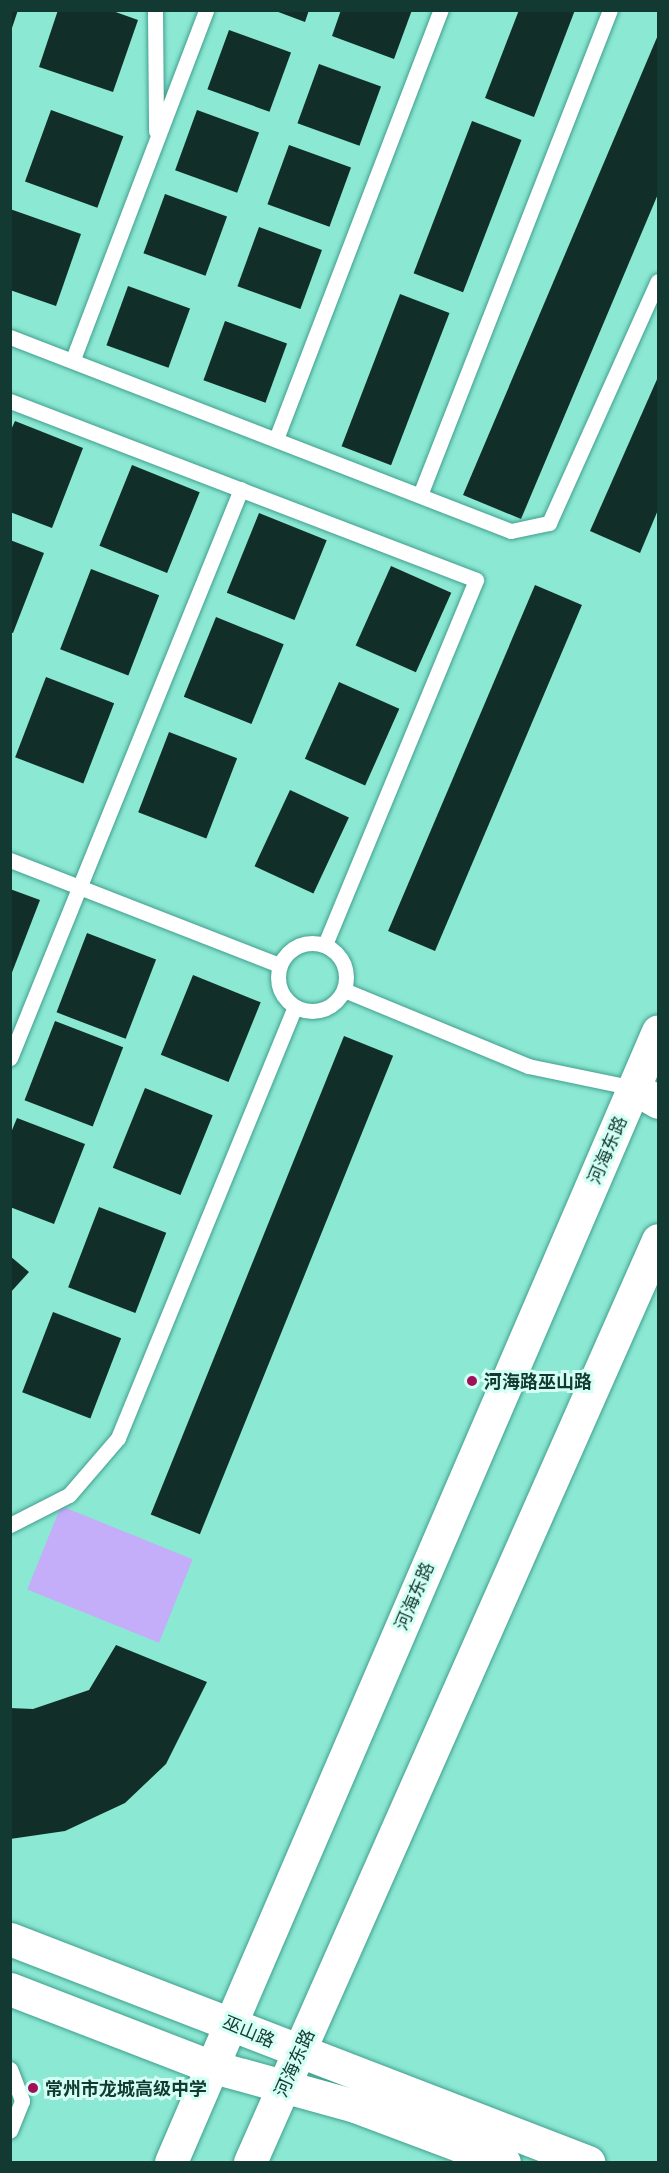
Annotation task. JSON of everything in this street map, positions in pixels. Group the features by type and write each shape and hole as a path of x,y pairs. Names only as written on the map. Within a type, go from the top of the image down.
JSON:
{"main road":[{"name":"河海东路","path":"171,2163 229,2022 650,1093 658,1031"},
{"name":"河海东路","path":"250,2163 658,1240"},
{"name":"巫山路","path":"10,1939 229,2022 298,2053 588,2163"},
{"path":"10,1989 210,2066 355,2106 504,2163"}],"lane":[{"path":"155,10 155,142"},
{"path":"73,359 206,10"},
{"path":"276,439 441,10"},
{"path":"420,495 610,10"},
{"path":"10,337 73,359 511,531 549,523 658,280"},
{"path":"10,401 476,580 325,944"},
{"path":"10,1058 241,489"},
{"path":"10,861 279,965"},
{"path":"303,943 325,944 342,958 344,990 338,1000 318,1011 295,1007 280,989 279,965 292,948 303,943"},
{"path":"344,990 528,1066 650,1093"},
{"path":"10,1525 69,1495 118,1438 295,1007"},
{"path":"10,2069 22,2101 10,2131"}],"shaded area":[{"path":"61,1506 193,1559 159,1643 27,1589"}],"building":[{"path":"10,10 18,10 11,31 10,31"},
{"path":"58,10 110,10 138,20 113,92 39,67"},
{"path":"273,10 309,10 305,22"},
{"path":"341,10 412,10 394,59 332,36"},
{"path":"519,10 575,10 534,117 485,98"},
{"path":"229,30 291,53 269,112 207,89"},
{"path":"658,35 658,194 521,519 463,495"},
{"path":"319,64 381,87 359,146 297,123"},
{"path":"51,110 123,136 97,208 25,181"},
{"path":"197,110 259,133 237,193 175,170"},
{"path":"472,121 521,140 463,292 414,273"},
{"path":"289,145 351,168 329,227 267,204"},
{"path":"165,194 227,217 205,276 143,253"},
{"path":"10,209 81,234 56,306 10,290"},
{"path":"259,227 322,250 300,309 237,286"},
{"path":"128,286 190,309 168,368 106,345"},
{"path":"400,294 449,313 391,465 342,446"},
{"path":"225,321 287,344 265,403 203,380"},
{"path":"658,377 658,510 640,553 590,531"},
{"path":"15,421 83,448 52,528 10,512 10,432"},
{"path":"132,465 200,492 167,573 99,546"},
{"path":"259,513 327,540 294,620 227,593"},
{"path":"10,540 44,553 13,633 10,632"},
{"path":"391,566 451,593 416,672 356,645"},
{"path":"91,569 159,595 128,675 60,649"},
{"path":"535,585 582,605 435,951 388,931"},
{"path":"216,617 284,644 251,724 184,697"},
{"path":"46,677 114,703 83,783 15,757"},
{"path":"339,682 399,709 365,786 305,759"},
{"path":"169,732 237,758 206,838 138,812"},
{"path":"290,790 349,817 313,894 255,866"},
{"path":"10,889 40,900 11,975 10,975"},
{"path":"87,933 156,960 126,1039 57,1012"},
{"path":"193,975 261,1002 228,1082 161,1055"},
{"path":"55,1021 123,1047 93,1127 25,1100"},
{"path":"344,1036 393,1056 200,1534 151,1514"},
{"path":"145,1088 213,1115 180,1195 113,1168"},
{"path":"17,1118 85,1144 54,1224 10,1207 10,1135"},
{"path":"99,1207 166,1233 135,1313 68,1287"},
{"path":"10,1256 29,1272 10,1293"},
{"path":"53,1312 121,1338 90,1418 22,1392"},
{"path":"116,1645 207,1682 166,1764 125,1803 65,1831 10,1839 10,1708 33,1709 89,1690"}],"place":[{"name":"河海路巫山路","path":"472,1381"},
{"name":"常州市龙城高级中学","path":"33,2088"}]}
